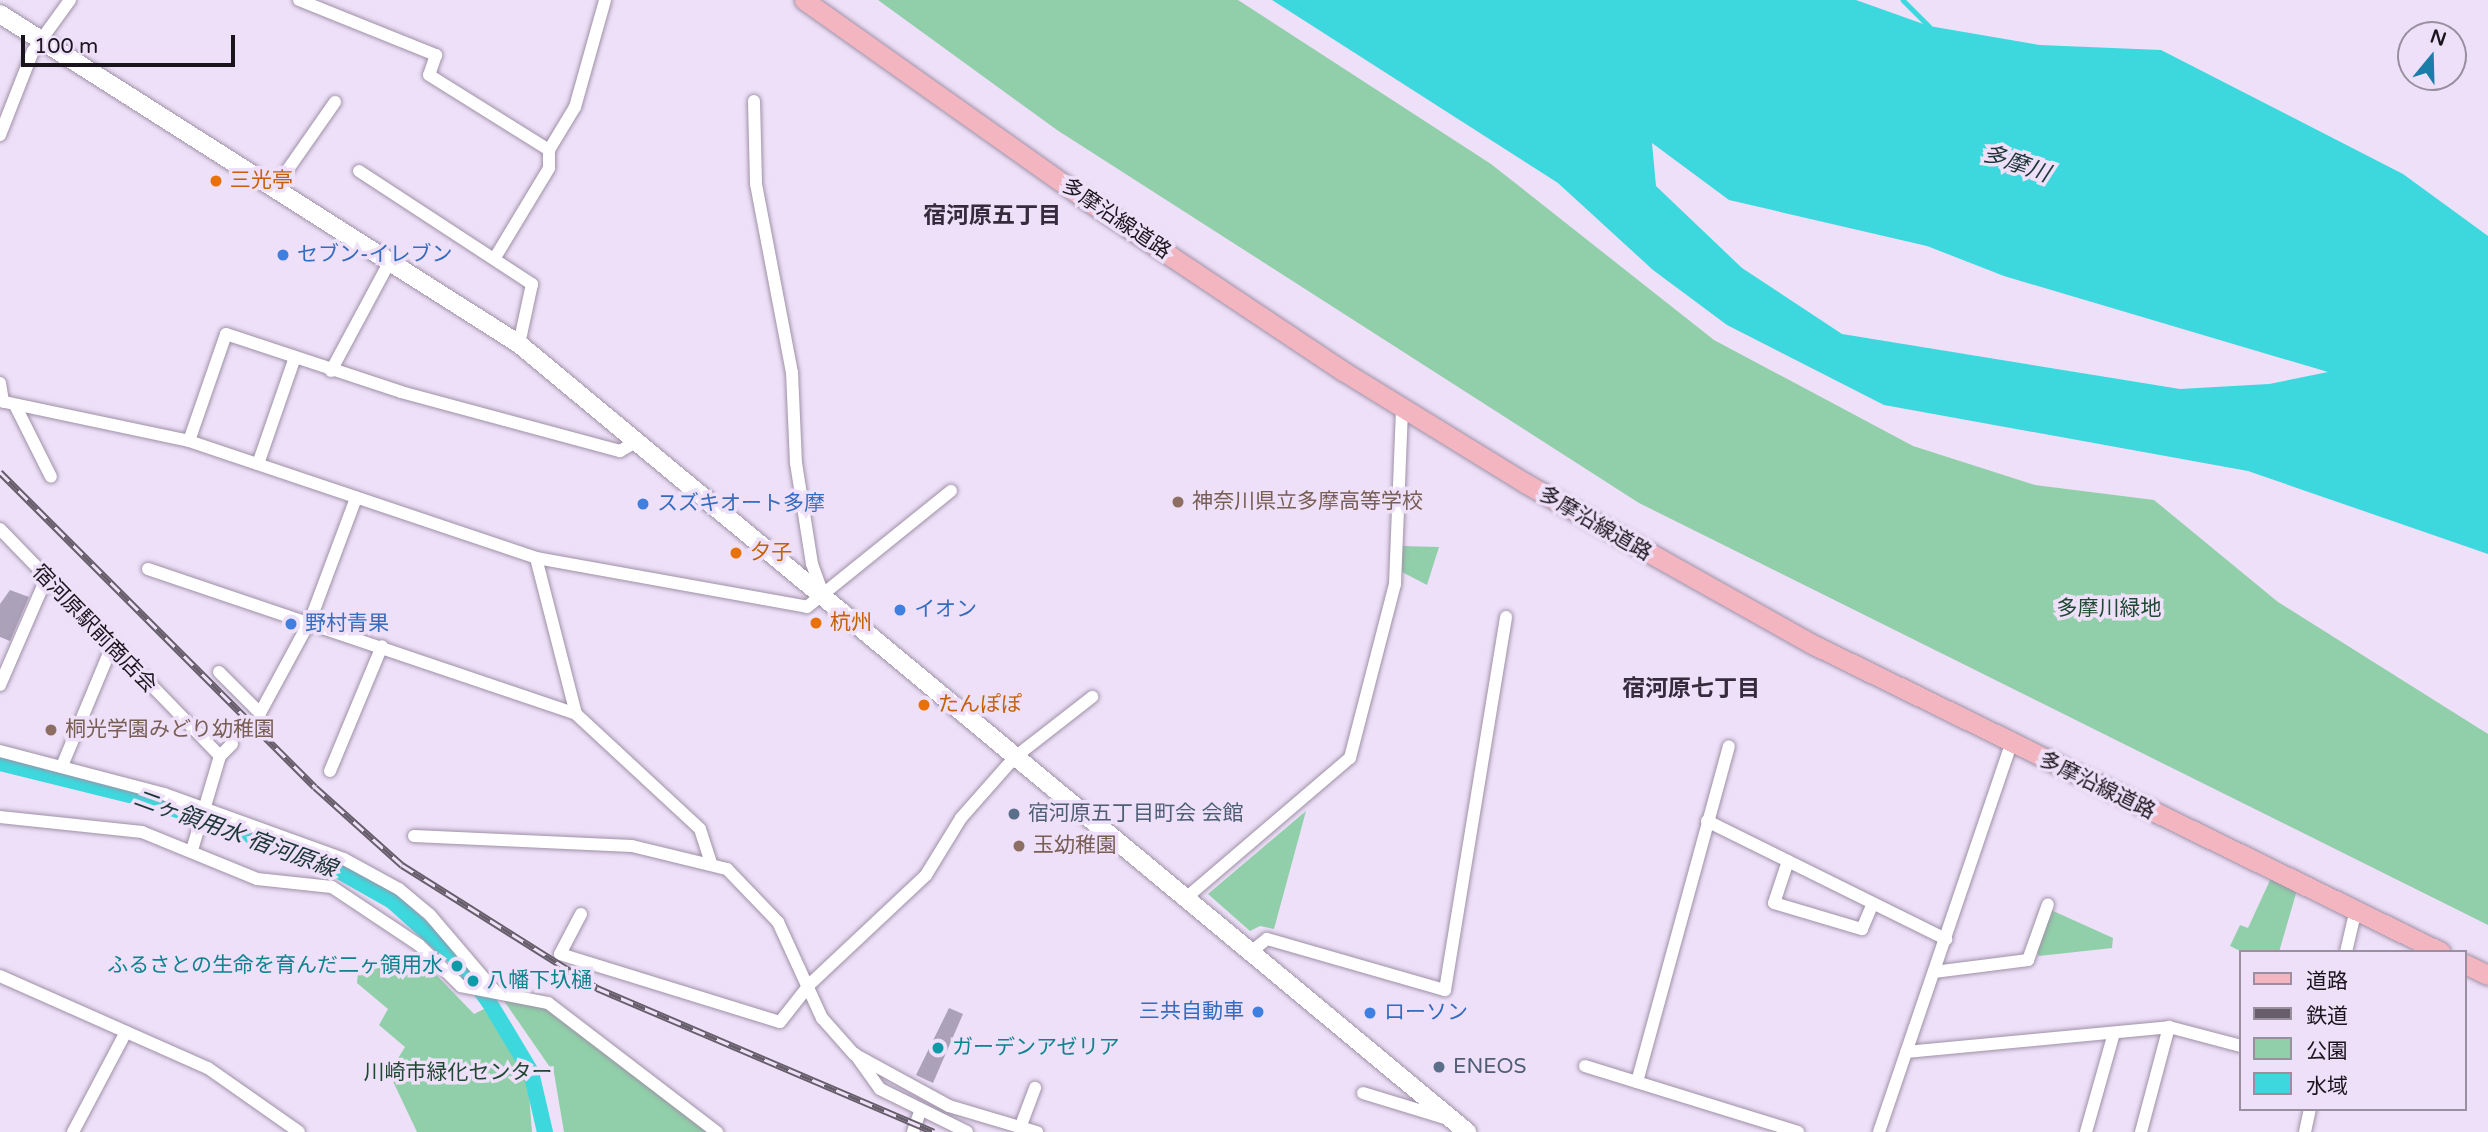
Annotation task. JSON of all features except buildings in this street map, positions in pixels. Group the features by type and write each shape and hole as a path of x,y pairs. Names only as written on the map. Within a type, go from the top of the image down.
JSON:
{"main road":[{"name":"多摩沿線道路","path":"804,0 1082,197 1402,409 1721,596 2011,744 2437,950"},
{"path":"2467,965 2488,975"}],"street":[{"path":"0,135 41,39 70,0"},
{"path":"299,0 436,55 429,75 549,150"},
{"path":"496,256 549,168 549,150 575,107 605,0"},
{"path":"0,14 519,344 1461,1127"},
{"path":"754,101 756,184 792,372 796,463 811,564 823,595"},
{"path":"275,188 335,102"},
{"path":"359,171 496,256 532,284 519,344"},
{"path":"331,371 390,261"},
{"path":"189,441 226,334 331,371 620,451 637,441"},
{"path":"258,464 295,357"},
{"path":"0,383 6,403 51,477"},
{"path":"6,403 189,441 536,558 807,607 951,491"},
{"path":"1187,897 1350,758 1395,584 1402,409"},
{"path":"219,672 260,713 310,621 356,498"},
{"name":"宿河原駅前商店会","path":"0,529 45,581 220,756"},
{"path":"536,558 576,714"},
{"path":"148,569 310,621 576,714 700,829 711,862"},
{"path":"0,685 45,581"},
{"path":"1252,951 1267,939 1445,990 1506,617"},
{"path":"330,771 382,646"},
{"path":"62,766 111,648"},
{"path":"581,914 560,954 596,968 780,1023 810,984 926,875 961,818 1016,757 1092,697"},
{"path":"194,845 220,756 232,744"},
{"path":"1879,1132 2011,744"},
{"path":"1637,1082 1729,746"},
{"path":"0,751 62,766 300,839 399,889 457,942 492,990"},
{"path":"0,817 95,824 194,845 257,879 332,887 419,945 467,987 548,1003 717,1132"},
{"path":"1707,821 1945,939"},
{"path":"414,836 632,846 711,862 727,869 761,900 810,984 822,1018 855,1054 880,1089 920,1112 967,1132"},
{"path":"1788,861 1774,903 1862,929 1873,903"},
{"path":"1934,972 2028,960 2048,904"},
{"path":"2346,950 2356,909"},
{"path":"0,976 208,1068 299,1132"},
{"path":"1906,1052 2169,1027 2240,1046"},
{"path":"2141,1132 2169,1027"},
{"path":"73,1132 126,1032"},
{"path":"2086,1132 2114,1033"},
{"path":"855,1054 949,1106 1037,1132"},
{"path":"1585,1066 1798,1132"},
{"path":"1020,1128 1035,1088"},
{"path":"1363,1093 1461,1127"},
{"path":"2305,1132 2310,1111"},
{"path":"913,1132 920,1112"}],"green space":[{"name":"多摩川緑地","path":"878,0 1238,0 1491,164 1714,340 1913,446 2035,485 2154,500 2278,602 2488,734 2488,925 1639,503 1057,130"},
{"path":"1402,546 1439,547 1427,585 1402,572"},
{"path":"1306,811 1274,929 1260,926 1250,931 1208,894"},
{"path":"2271,878 2297,890 2280,950 2240,951 2230,946 2240,925 2248,928"},
{"path":"2051,910 2113,938 2112,948 2039,956 2035,949"},
{"name":"川崎市緑化センター","path":"420,958 474,1014 484,1009 514,1050 528,1082 532,1132 417,1132 389,1073 405,1047 379,1025 388,1009 357,983 358,973"},
{"name":"川崎市緑化センター","path":"502,998 549,1009 707,1132 564,1132 554,1073"}],"water":[{"name":"多摩川","path":"1272,0 1856,0 1929,26 2040,45 2161,50 2403,174 2488,236 2488,554 2248,471 1884,405 1727,325 1653,270 1558,183","holes":["1652,143 1729,200 1927,246 2004,276 2328,372 2269,384 2180,389 1842,334 1742,268 1656,186"]}],"waterway":[{"path":"1903,0 1929,26"},
{"name":"二ヶ領用水 宿河原線","path":"0,763 149,800 325,863 392,901 461,963 489,1002 531,1072 545,1132"}],"railway":[{"path":"0,472 315,787 402,865 597,988 934,1132"}],"place":[{"name":"三光亭","path":"216,181"},
{"name":"セブン-イレブン","path":"283,255"},
{"name":"神奈川県立多摩高等学校","path":"1178,502"},
{"name":"スズキオート多摩","path":"643,504"},
{"name":"夕子","path":"736,553"},
{"name":"イオン","path":"900,610"},
{"name":"杭州","path":"816,623"},
{"name":"野村青果","path":"291,624"},
{"name":"たんぽぽ","path":"924,705"},
{"name":"桐光学園みどり幼稚園","path":"51,730"},
{"name":"宿河原五丁目町会 会館","path":"1014,814"},
{"name":"玉幼稚園","path":"1019,846"},
{"name":"ふるさとの生命を育んだ二ヶ領用水","path":"457,966"},
{"name":"八幡下圦樋","path":"473,981"},
{"name":"三共自動車","path":"1258,1012"},
{"name":"ローソン","path":"1370,1013"},
{"name":"ガーデンアゼリア","path":"938,1048"},
{"name":"ENEOS","path":"1439,1067"}],"district":[{"name":"宿河原五丁目","path":"992,216"},
{"name":"宿河原七丁目","path":"1691,689"}]}
